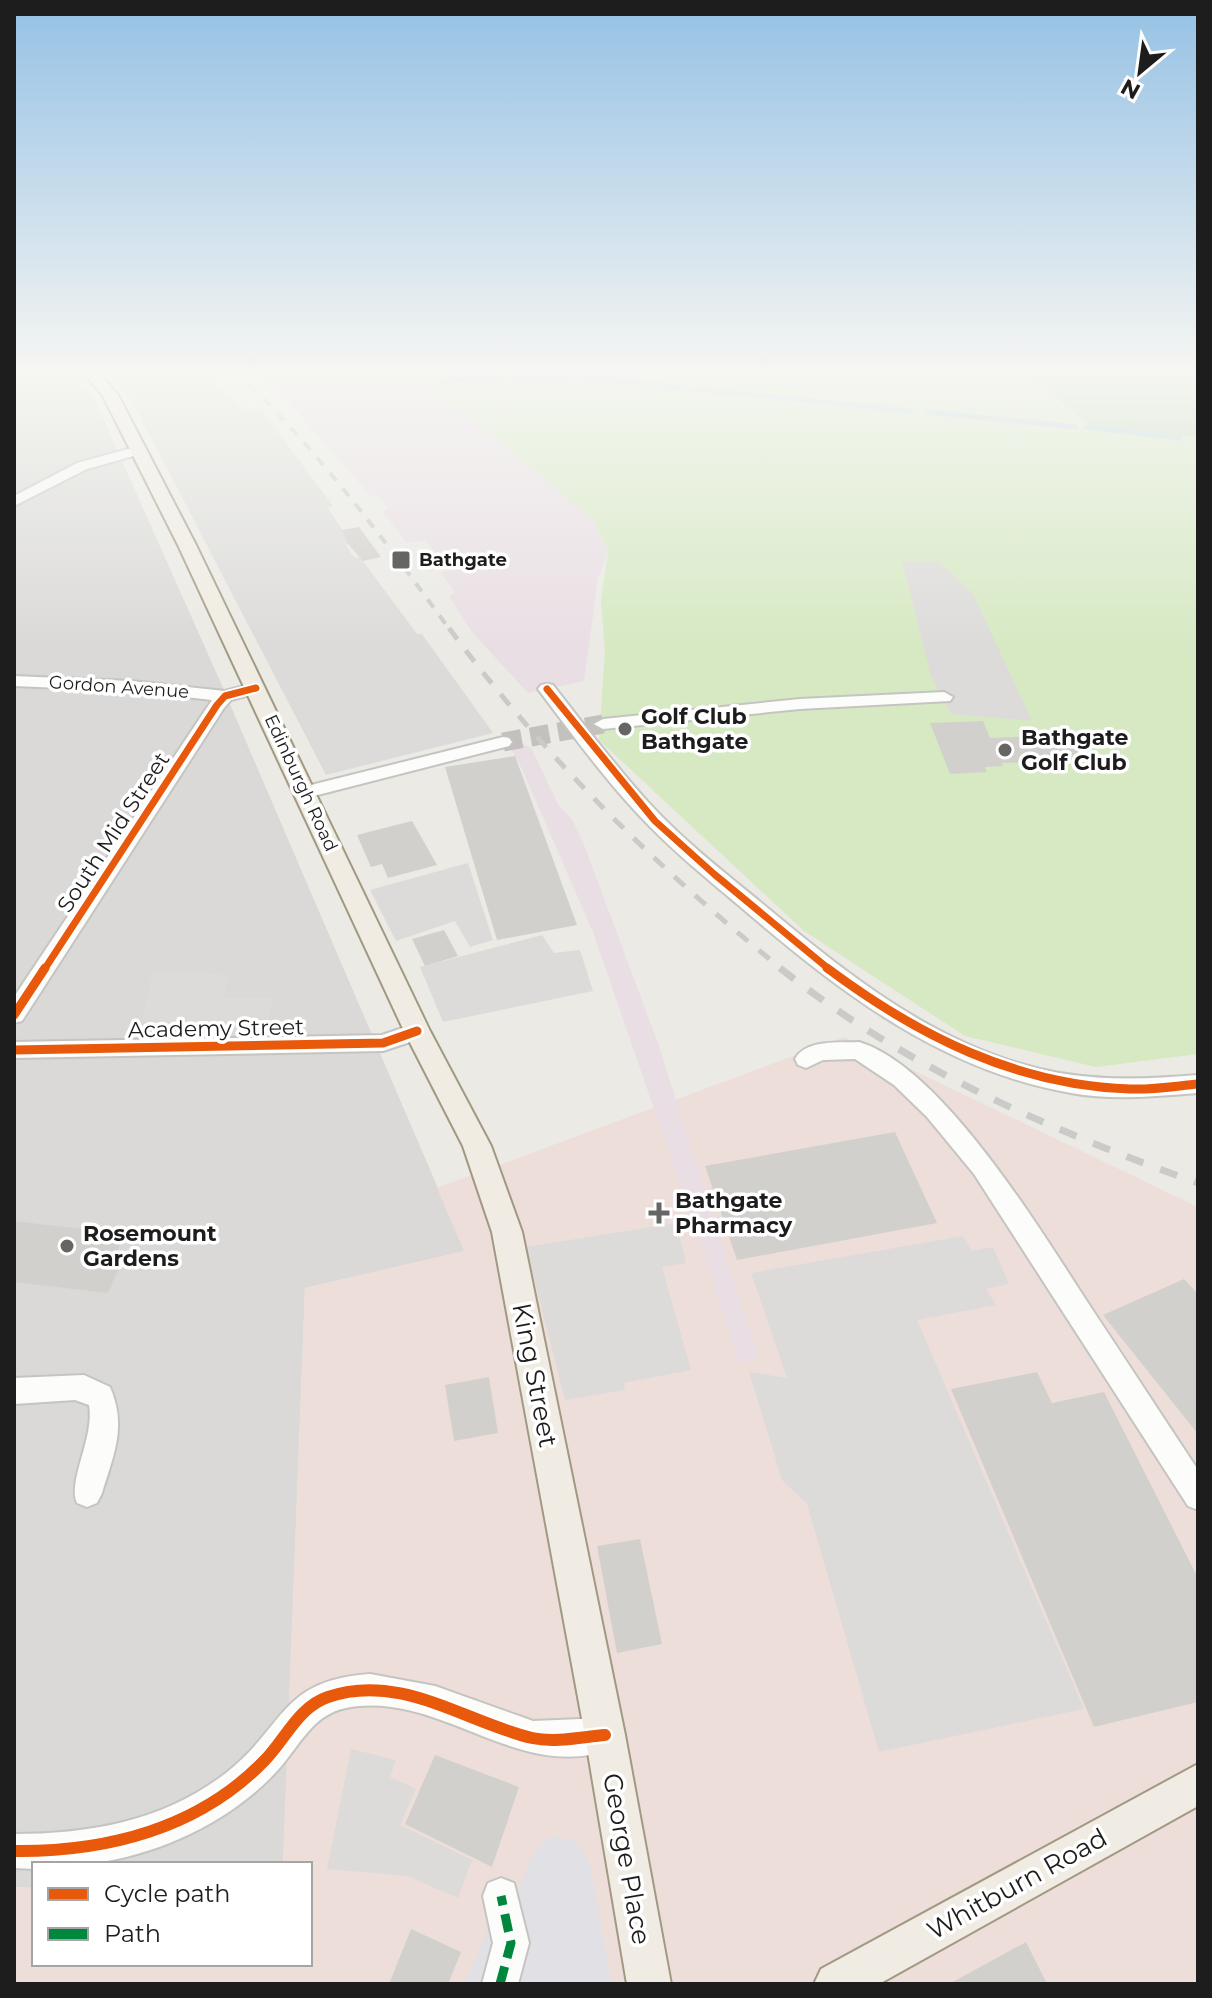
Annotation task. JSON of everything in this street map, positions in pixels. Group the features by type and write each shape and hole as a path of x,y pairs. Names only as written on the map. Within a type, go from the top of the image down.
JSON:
{"main road":[{"name":"Edinburgh Road","path":"146,463 306,792 417,1031"},
{"name":"King Street","path":"417,1031 477,1146 507,1232 605,1735"},
{"name":"George Place","path":"605,1735 649,1984"},
{"name":"Whitburn Road","path":"836,1984 1198,1784"}],"street":[{"path":"14,502 92,463"},
{"name":"Gordon Avenue","path":"14,681 118,685 225,696"},
{"path":"225,696 256,688"},
{"path":"547,689 604,762 671,834 816,962 910,1026 949,1048 1010,1071 1087,1087 1139,1090 1198,1084"},
{"name":"South Mid Street","path":"14,1015 225,696"},
{"path":"603,724 800,704 944,697"},
{"path":"306,792 503,742"},
{"name":"Academy Street","path":"14,1050 383,1043 417,1031"},
{"path":"806,1059 820,1052 859,1050 902,1079 935,1111 983,1167 1022,1224 1198,1496"},
{"path":"14,1391 89,1389 102,1398 108,1415 85,1477"},
{"path":"28,1852 69,1851 155,1832 180,1820 228,1795 264,1761 297,1721 324,1697 363,1689 406,1693 537,1739 605,1735"},
{"path":"500,1984 511,1943 501,1896"}],"shaded area":[{"path":"14,463 123,463 465,1251 305,1288 283,1862 32,1862 32,1888 14,1887"},
{"path":"164,463 301,463 333,506 328,508 351,543 346,545 351,553 355,558 360,557 417,634 422,634 493,733 326,775"},
{"path":"342,463 526,463 592,518 608,551 598,578 584,681 528,693 472,632 449,596 455,593 441,573 449,570 425,540 407,543 382,511 389,509 378,495 371,496"},
{"path":"902,561 938,561 973,594 1032,721 951,714 931,676"},
{"path":"503,735 531,748 559,806 573,821 584,845 658,1043 758,1359 739,1363 593,932 522,769"},
{"path":"468,863 493,940 470,947 455,921 396,941 370,890"},
{"path":"542,935 554,953 580,950 593,991 443,1022 420,967"},
{"path":"153,970 228,975 224,998 274,998 267,1022 224,1021 195,1031 166,1031 142,1020"},
{"path":"844,1037 1198,1207 1198,1984 14,1984 14,1887 32,1888 32,1966 312,1966 312,1862 283,1862 305,1288 464,1251 437,1188"},
{"path":"676,1223 686,1263 662,1267 691,1370 624,1383 625,1390 565,1400 526,1247"},
{"path":"963,1236 972,1251 993,1247 1009,1284 986,1289 996,1305 917,1320 1084,1709 879,1752 807,1504 782,1480 749,1372 787,1378 751,1273"},
{"path":"351,1749 396,1760 390,1777 416,1789 400,1825 472,1860 458,1898 407,1876 327,1869"},
{"path":"557,1836 576,1842 589,1861 612,1984 465,1984 501,1896 513,1906 530,1858 543,1840"}],"green space":[{"path":"525,463 1198,463 1198,1054 1096,1067 965,1036 804,931 599,740 605,650 601,601 608,551 592,519"}],"building":[{"name":"Bathgate","path":"359,527 381,557 363,561 348,544 342,530"},
{"name":"Bathgate Golf Club","path":"983,721 990,738 1037,736 1040,743 1089,748 1060,761 1002,763 1003,766 985,767 987,772 950,774 930,723"},
{"path":"515,756 577,925 497,940 445,767"},
{"path":"412,821 437,865 388,878 382,864 371,867 357,835"},
{"path":"444,930 458,956 425,966 412,939"},
{"path":"895,1132 937,1223 737,1260 705,1166"},
{"name":"Rosemount Gardens","path":"14,1221 125,1234 114,1258 123,1259 108,1293 14,1282"},
{"path":"1184,1279 1198,1294 1198,1434 1103,1315"},
{"path":"1037,1372 1052,1403 1104,1392 1198,1578 1198,1702 1094,1727 951,1389"},
{"path":"489,1377 498,1433 454,1441 445,1385"},
{"path":"640,1539 662,1644 617,1653 597,1546"},
{"path":"435,1755 519,1787 492,1867 405,1824"},
{"path":"411,1929 461,1952 448,1984 389,1984"},
{"path":"1026,1942 1047,1984 949,1984"}],"tunnel":[{"path":"503,742 603,724"}],"railway":[{"path":"321,463 450,630"},
{"path":"449,628 524,722 605,810 691,892 783,970"},
{"path":"780,968 877,1036 980,1093 1088,1141 1198,1183"}],"marked path":[{"path":"500,1984 511,1943 501,1896"}],"cycle path":[{"path":"14,1015 217,705 225,696 256,688"},
{"path":"547,689 617,778 669,835 807,952 856,990 907,1023 960,1050 1015,1072 1073,1085 1134,1089 1198,1084"},
{"path":"14,1050 383,1043 417,1031"},
{"path":"14,1851 48,1851 116,1842 181,1820 239,1784 264,1761 308,1708 327,1697 349,1691 370,1690 414,1696 538,1739 605,1735"}],"place":[{"name":"Bathgate","path":"401,560"},
{"name":"Golf Club Bathgate","path":"625,729"},
{"name":"Bathgate Golf Club","path":"1005,750"},
{"name":"Bathgate Pharmacy","path":"659,1213"},
{"name":"Rosemount Gardens","path":"67,1246"}]}
